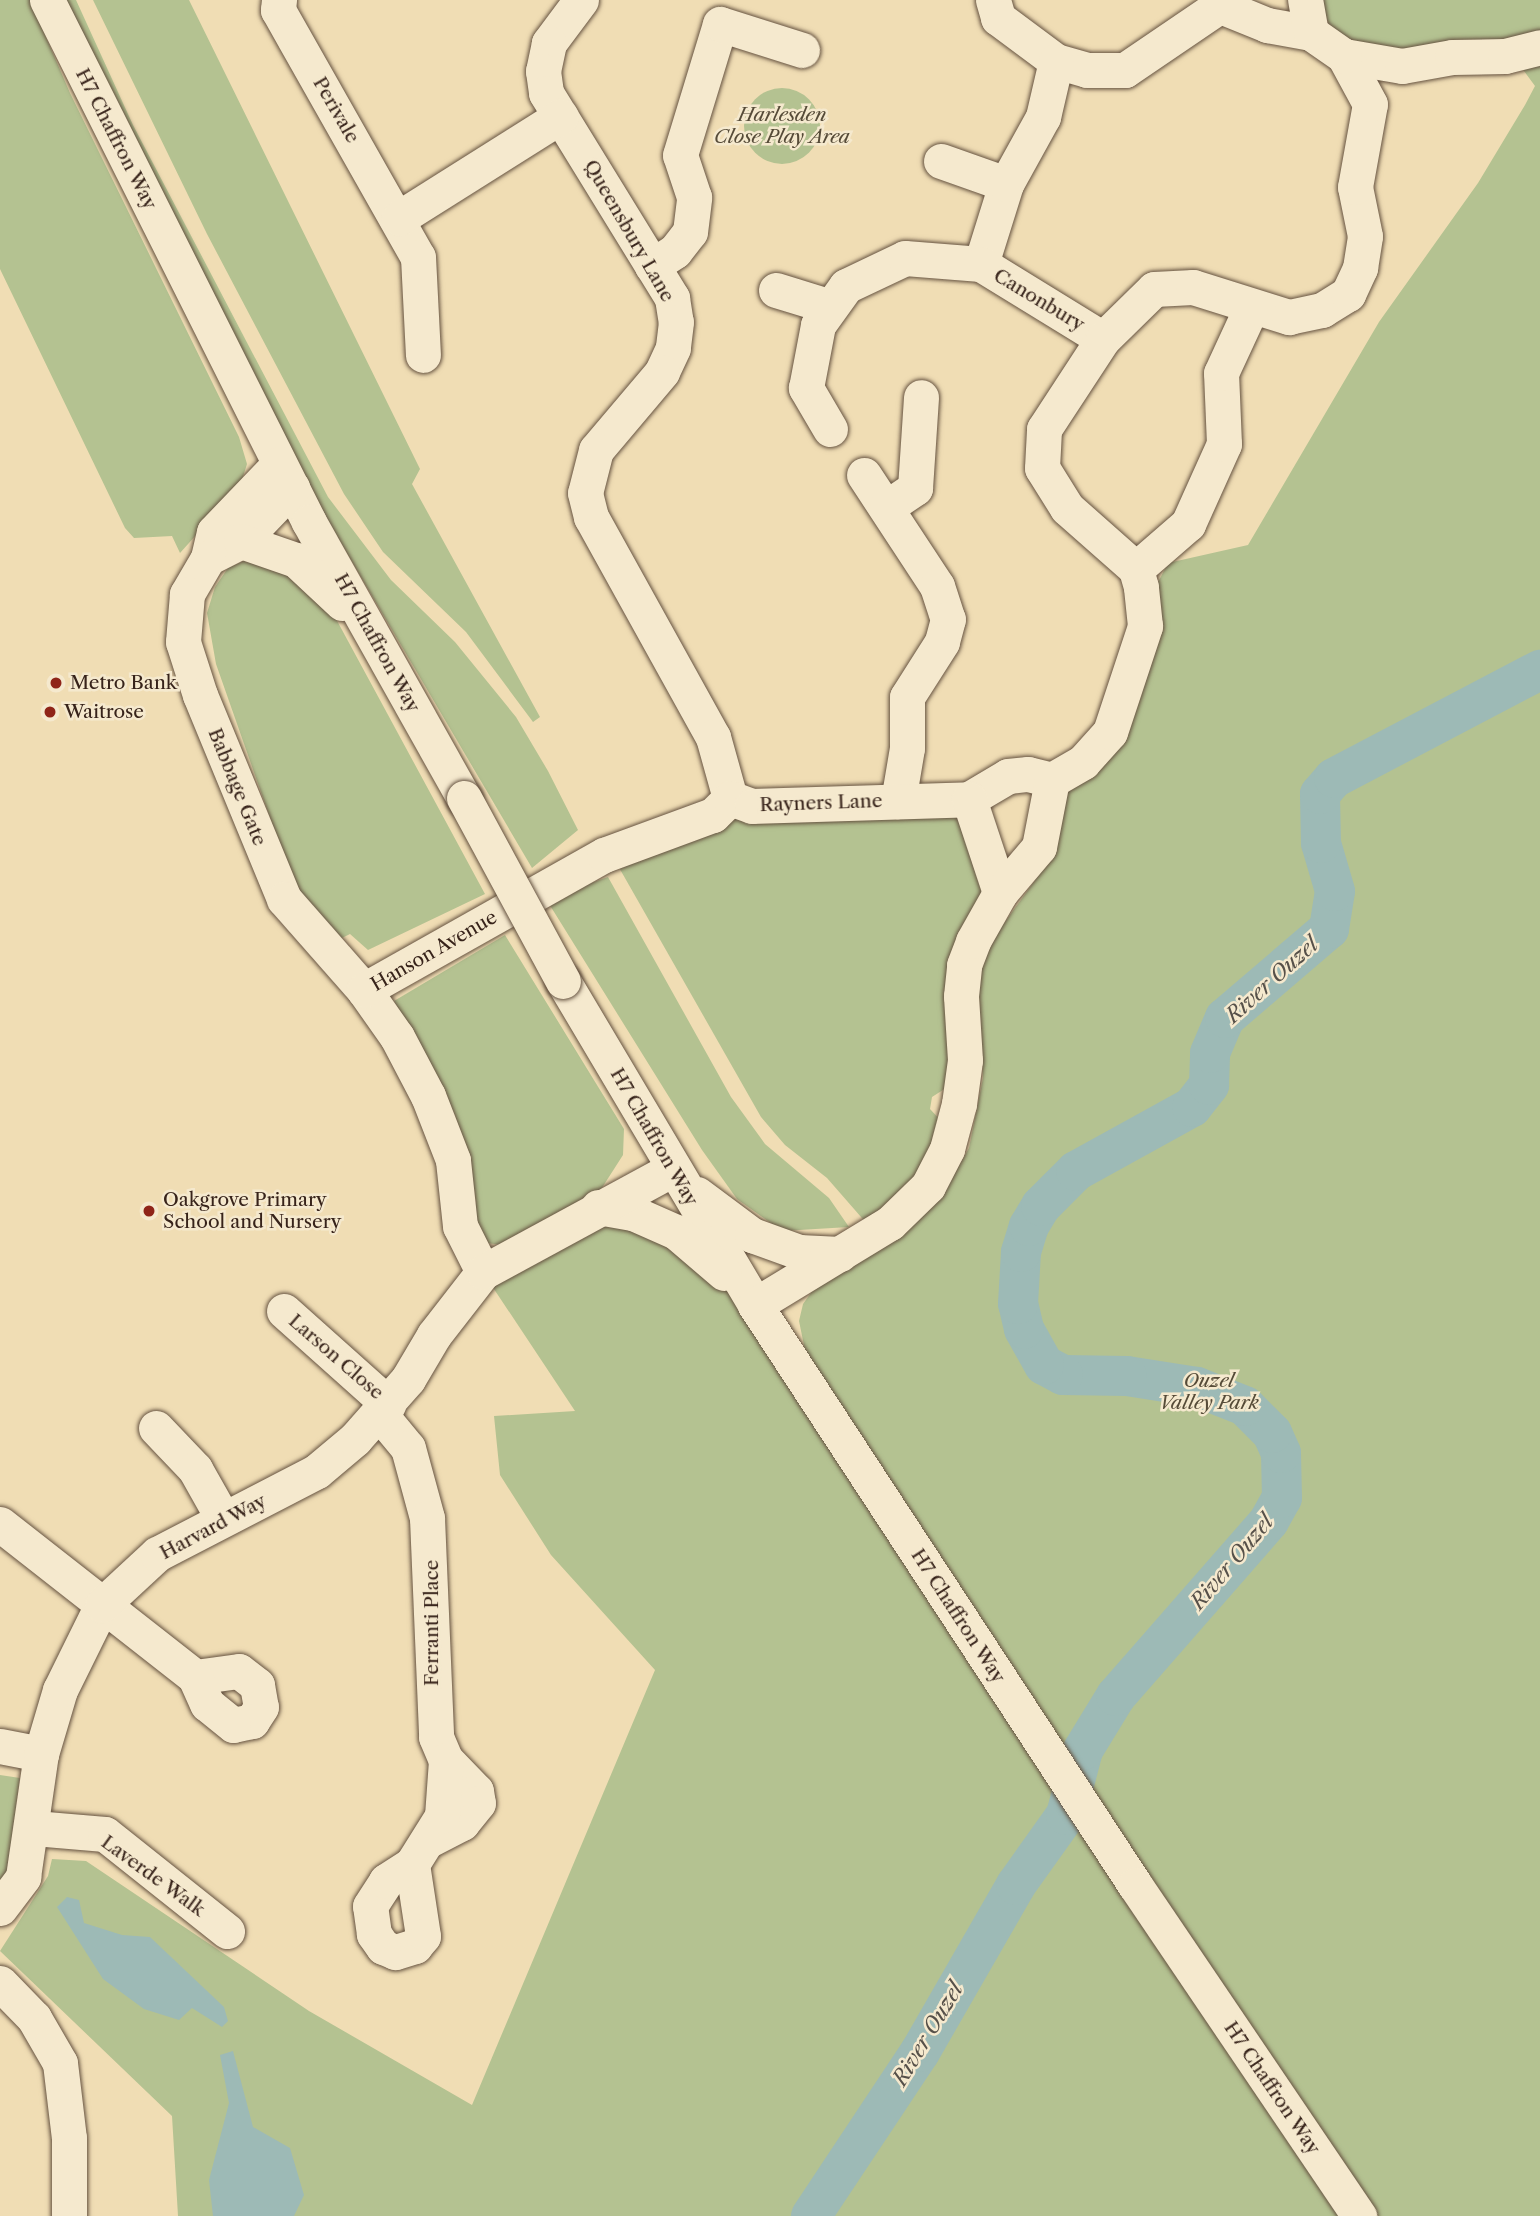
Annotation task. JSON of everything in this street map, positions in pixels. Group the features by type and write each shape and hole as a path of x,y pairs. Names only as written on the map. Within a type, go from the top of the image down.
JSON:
{"street":[{"name":"H7 Chaffron Way","path":"47,0 285,476 563,981 673,1171 751,1299 943,1594 1135,1885 1359,2216"},
{"name":"Perivale","path":"279,0 278,10 399,218 418,257 424,364"},
{"name":"Queensbury Lane","path":"581,0 549,43 543,71 546,93 672,298 673,348 662,372 596,450 584,493 591,517 713,737 730,799"},
{"path":"993,0 998,18 1056,61 1087,70 1125,70 1226,3 1267,25 1308,17 1344,56 1370,104"},
{"path":"652,266 675,251 690,232 694,197 680,155 720,24 802,50"},
{"path":"1344,56 1402,66 1452,57 1505,56 1540,47"},
{"path":"981,264 1006,184 1043,117 1056,61"},
{"path":"1000,893 969,799 1008,776 1028,774 1052,780 1083,762 1110,732 1144,626 1136,569 1067,508 1042,468 1044,429 1103,339 1154,289 1193,287 1251,309 1289,317 1322,310 1348,294 1360,268 1364,236 1355,187 1370,104 1402,66"},
{"path":"399,218 561,116"},
{"path":"941,161 1006,184"},
{"name":"Canonbury","path":"830,429 806,388 818,325 828,306 846,286 905,258 981,264 1103,339"},
{"path":"776,290 828,306"},
{"path":"1136,569 1188,524 1224,444 1221,373 1251,309"},
{"path":"887,507 915,488 920,397"},
{"path":"864,475 937,586 948,619 942,642 907,697 906,748 898,801"},
{"path":"208,558 241,541 285,476"},
{"name":"Babbage Gate","path":"285,476 214,532 208,558 187,594 183,642 200,695 284,899 364,990"},
{"path":"241,541 296,560 367,627"},
{"path":"598,1207 633,1213 676,1232 751,1299 840,1254 908,1208 928,1186 947,1149 965,1060 964,965 1000,893 1039,846 1052,780"},
{"name":"Rayners Lane","path":"730,799 752,806 969,799"},
{"name":"Hanson Avenue","path":"483,1272 460,1226 453,1160 428,1096 397,1037 364,990 638,839 713,815 730,799"},
{"path":"483,1272 598,1207 673,1171 715,1211 752,1235 799,1252 840,1254"},
{"name":"Harvard Way","path":"0,1908 23,1877 34,1828 41,1754 60,1690 102,1605 158,1554 222,1517 317,1471 384,1408 483,1272"},
{"name":"Larson Close","path":"284,1311 384,1408"},
{"name":"Ferranti Place","path":"384,1408 408,1447 428,1518 435,1630 431,1674 436,1737 446,1760 442,1816 420,1852"},
{"path":"156,1428 195,1469 222,1517"},
{"path":"0,1524 195,1677"},
{"path":"0,1746 41,1754"},
{"name":"Laverde Walk","path":"34,1828 105,1834 227,1931"},
{"path":"0,1983 34,2018 60,2063 69,2138 69,2216"}],"green space":[{"path":"0,0 30,0 70,93 239,437 247,464 240,486 180,553 172,536 134,538 125,528 0,269"},
{"path":"60,0 76,0 133,125 328,497 391,580 455,642 516,717 548,771 578,830 532,868 281,441"},
{"path":"93,0 189,0 420,469 412,484 540,717 533,722 466,632 383,552 344,494 207,234"},
{"path":"1318,0 1540,0 1540,41 1415,57 1362,46 1332,31"},
{"name":"Ouzel Valley Park","path":"1540,56 1540,2216 178,2216 172,2116 0,1951 48,1876 52,1859 86,1861 309,2011 472,2105 655,1670 551,1555 500,1475 494,1416 575,1411 486,1277 598,1207 676,1232 807,1360 799,1321 803,1304 813,1290 941,1197 969,1148 983,1078 978,976 987,947 1056,851 1068,787 1091,765 1154,590 1168,563 1248,545 1379,322 1478,183 1525,105 1535,86 1518,63"},
{"name":"Harlesden Close Play Area","path":"782,88 796,91 809,99 817,112 820,126 817,140 809,153 796,161 782,164 768,161 755,153 747,140 744,126 747,112 755,99 768,91"},
{"path":"246,560 275,562 335,617 485,894 368,950 350,934 338,940 311,910 288,869 216,664 207,613 215,587 228,568"},
{"path":"954,808 987,882 956,1050 946,1088 932,1097 930,1109 943,1123 922,1174 868,1225 827,1178 785,1145 761,1117 613,857 734,817"},
{"path":"608,877 731,1097 765,1144 829,1198 849,1227 782,1231 737,1199 702,1150 546,899"},
{"path":"505,935 624,1129 623,1155 598,1194 502,1245 479,1242 466,1208 476,1203 470,1163 455,1115 394,1001"},
{"path":"0,1775 20,1778 7,1873 0,1883"}],"water":[{"path":"67,1897 79,1900 84,1923 122,1935 150,1937 224,2007 228,2021 222,2027 192,2008 179,2020 144,2009 103,1979 57,1907"},
{"path":"233,2051 253,2127 290,2148 304,2195 294,2216 213,2216 209,2180 229,2103 220,2055"}],"waterway":[{"name":"River Ouzel","path":"811,2216 920,2052 1016,1885 1066,1815 1083,1750 1116,1696 1269,1521 1282,1498 1281,1453 1272,1433 1245,1406 1197,1387 1127,1376 1063,1375 1044,1365 1024,1329 1018,1304 1021,1252 1029,1226 1041,1206 1076,1171 1192,1107 1209,1085 1210,1053 1225,1018 1329,929 1335,891 1321,843 1320,794 1334,778 1540,670"}],"place":[{"name":"Metro Bank","path":"56,683"},
{"name":"Waitrose","path":"50,712"},
{"name":"Oakgrove Primary School and Nursery","path":"149,1211"}]}
